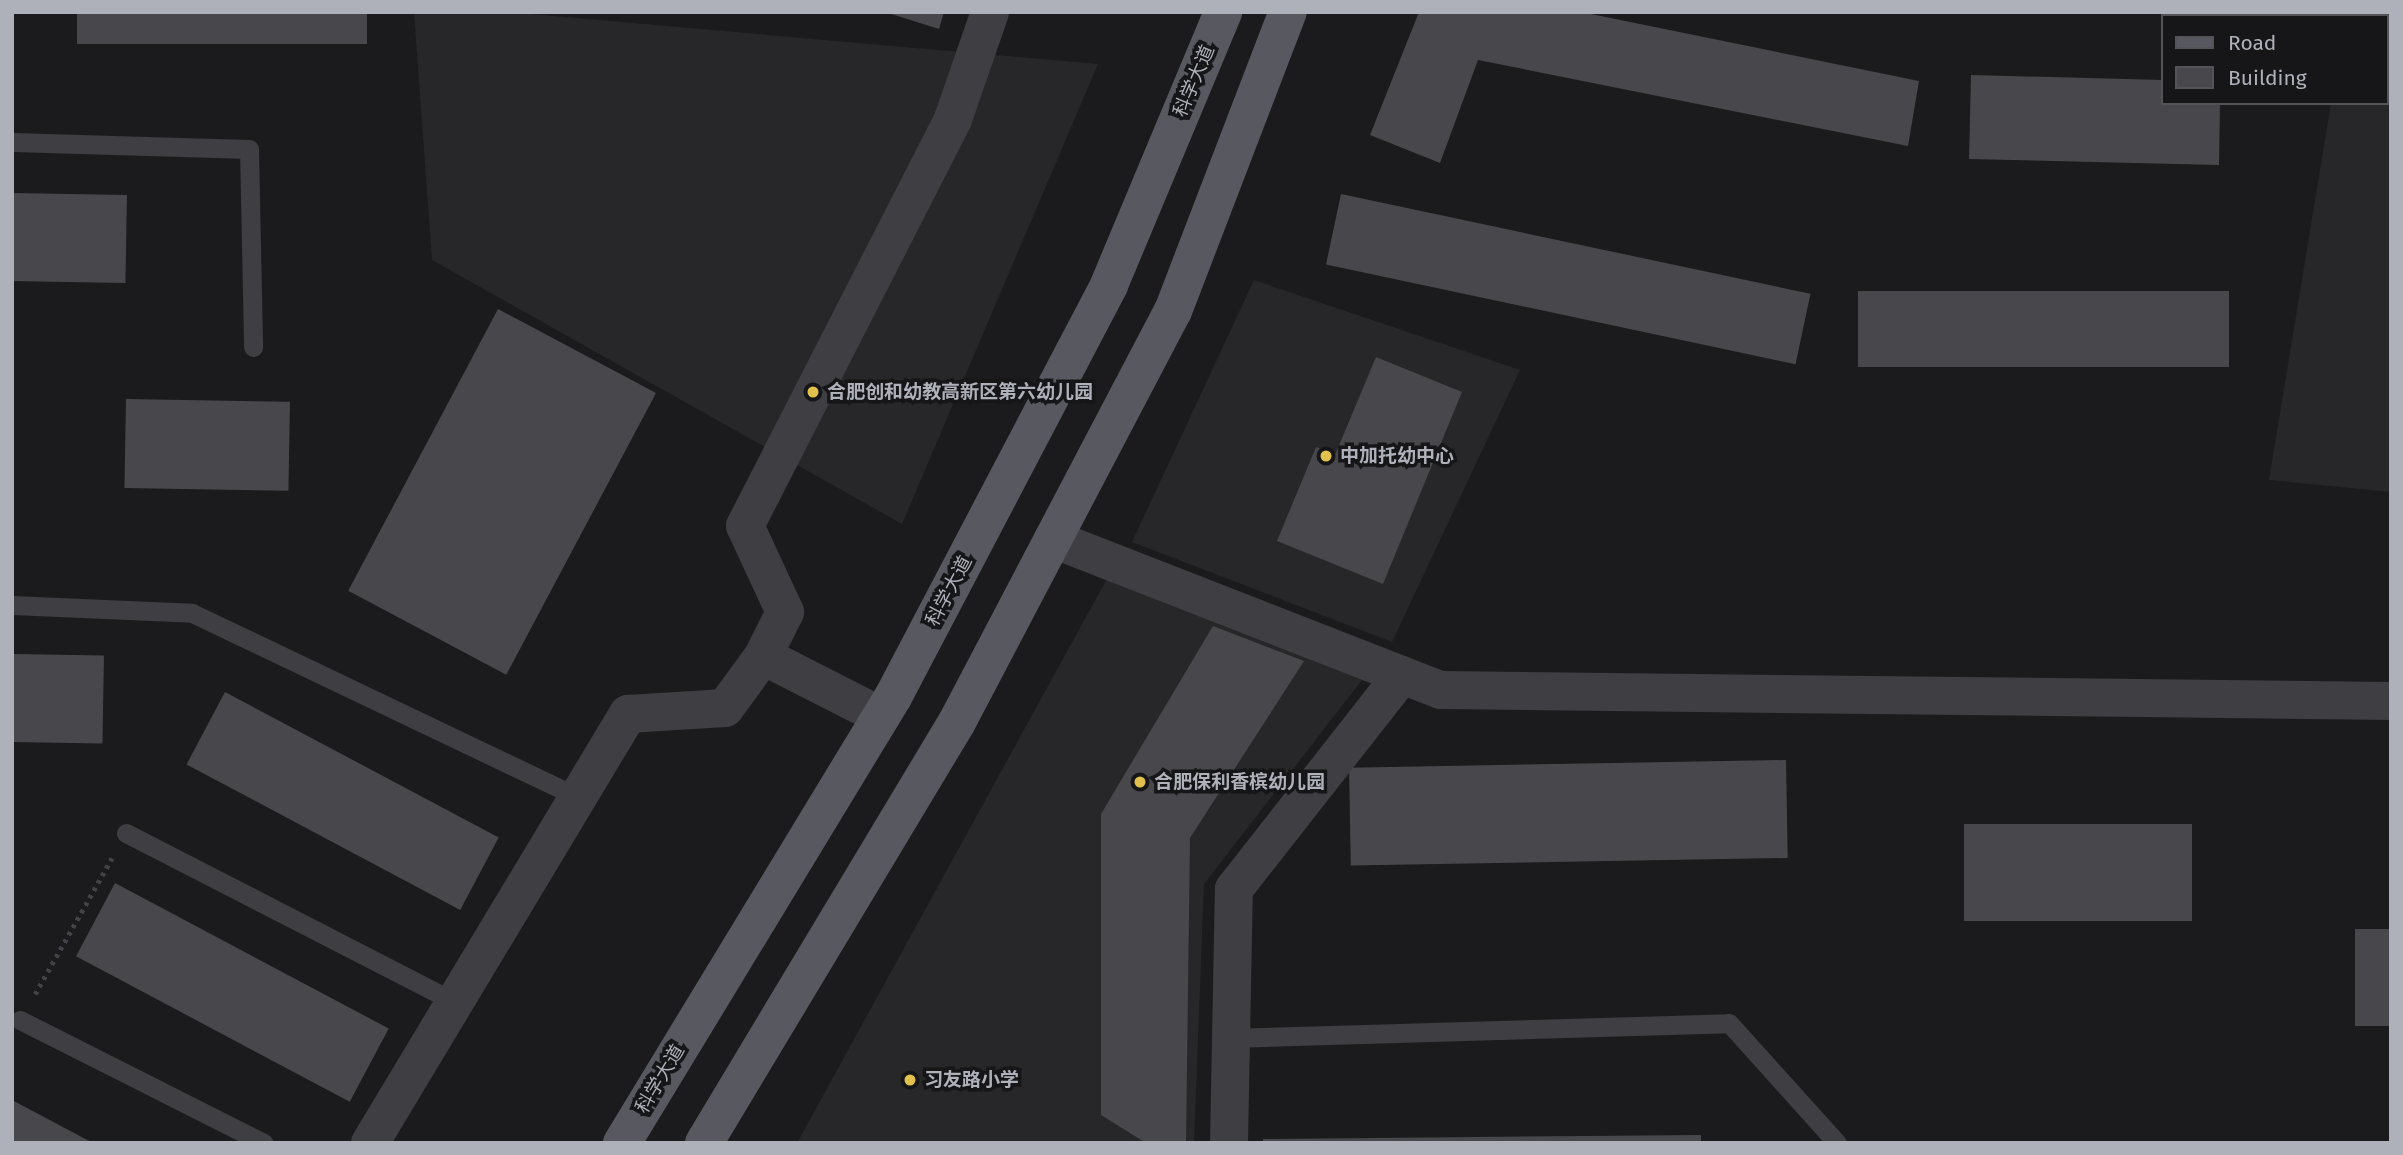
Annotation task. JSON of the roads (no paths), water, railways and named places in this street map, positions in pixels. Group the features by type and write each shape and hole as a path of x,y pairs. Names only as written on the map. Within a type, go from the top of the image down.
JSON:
{"main road":[{"name":"科学大道","path":"622,1143 881,716 1109,285 1223,12"},
{"path":"704,1143 957,722 1173,311 1288,12"}],"street":[{"path":"370,1143 628,714 725,708 763,656 785,612 746,527 953,119 990,12"},
{"path":"1053,539 1441,690 2391,701"},
{"path":"763,656 881,716"},
{"path":"1229,1143 1234,889 1402,675"}],"lane":[{"path":"12,142 249,149 253,347"},
{"path":"12,605 192,613 578,797"},
{"path":"126,833 455,1002"},
{"path":"20,1020 264,1143"},
{"path":"1231,1038 1729,1023 1837,1143"}],"place":[{"name":"合肥创和幼教高新区第六幼儿园","path":"813,392"},
{"name":"中加托幼中心","path":"1326,456"},
{"name":"合肥保利香槟幼儿园","path":"1140,782"},
{"name":"习友路小学","path":"910,1080"}]}
